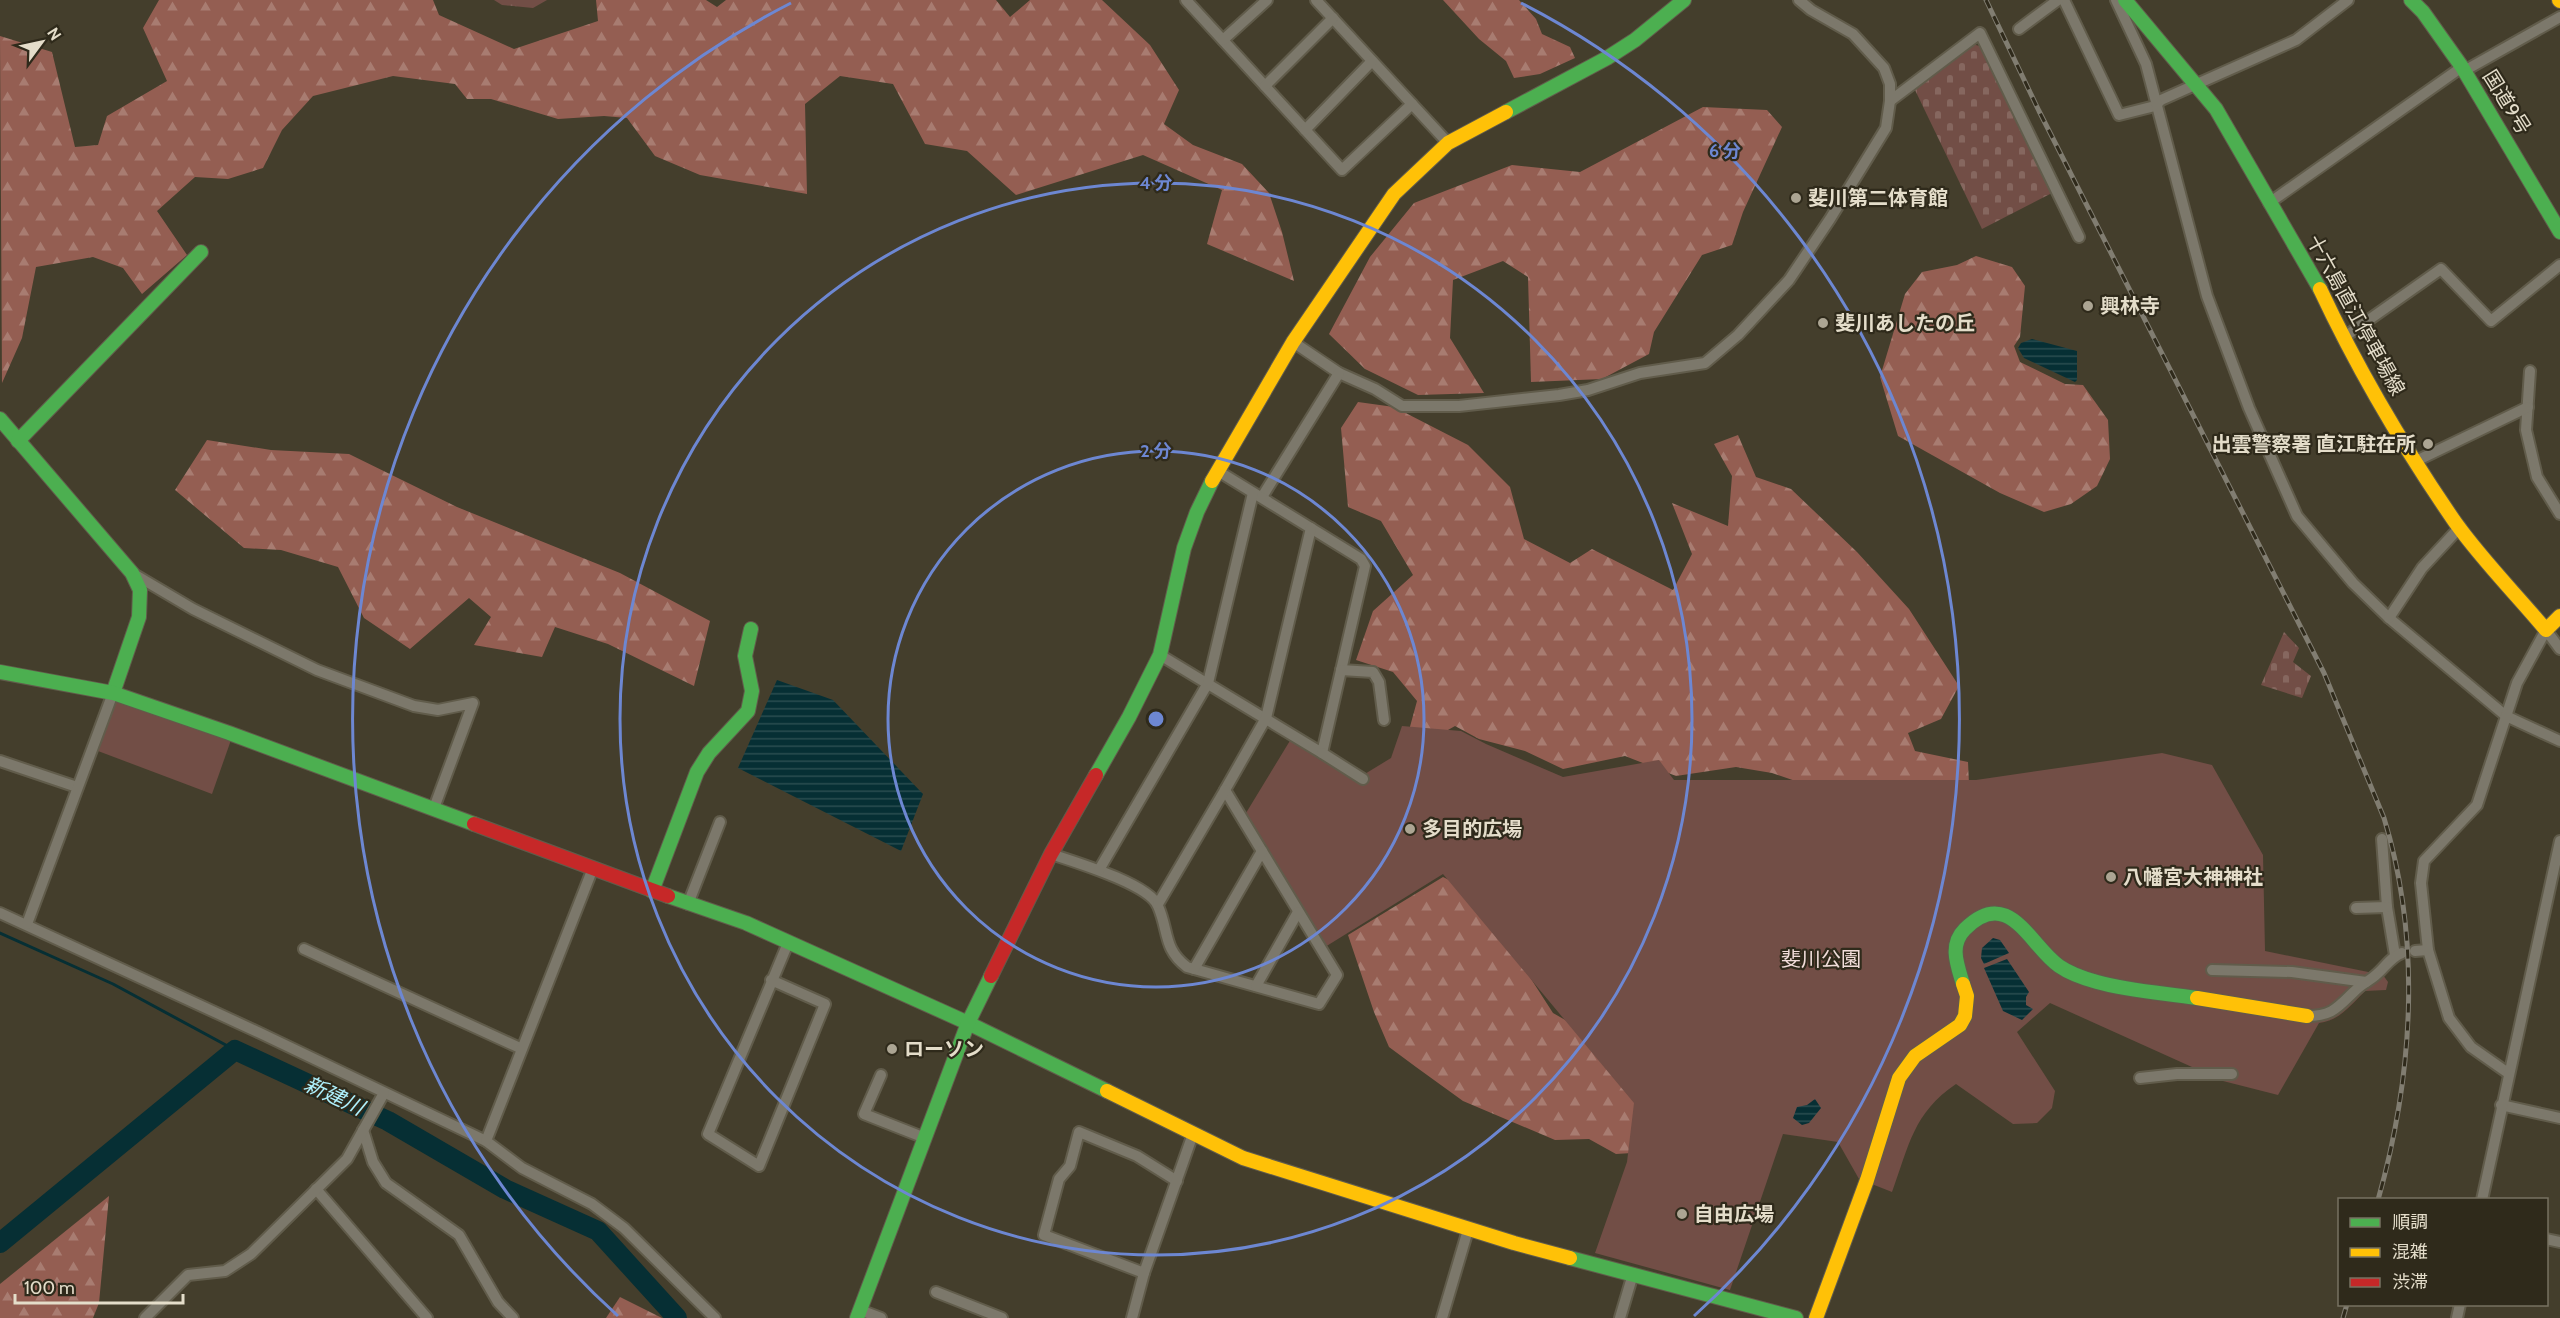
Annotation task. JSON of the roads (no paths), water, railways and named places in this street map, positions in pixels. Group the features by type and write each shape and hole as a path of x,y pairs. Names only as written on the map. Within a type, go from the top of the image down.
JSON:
{"main road":[{"path":"858,1314 968,1023 1052,854 1140,698 1160,655 1184,548 1197,512 1218,471 1293,342 1394,194 1448,143 1607,58 1635,40 1684,0"},
{"name":"十六島直江停車場線","path":"2125,0 2216,109 2269,203 2313,273 2343,338 2416,461 2460,527 2546,630"},
{"name":"国道9号","path":"2411,0 2423,12 2463,69 2560,232"},
{"path":"18,441 201,252"},
{"path":"0,419 132,573 140,590 139,617 113,693"},
{"path":"2546,630 2560,616"},
{"path":"652,891 697,772 715,746 748,711 752,691 745,656 751,630"},
{"path":"0,672 113,693 434,808 652,891 746,923 968,1023 1243,1158 1468,1230 1796,1318"},
{"path":"1816,1318 1868,1180 1899,1078 1915,1056 1960,1025 1965,1016 1968,1001 1955,949 1960,934 1972,921 1991,914 2011,917 2021,924 2059,966 2097,982 2307,1016"}],"street":[{"path":"1186,0 1342,170 1412,104"},
{"path":"1223,40 1267,0"},
{"path":"1316,0 1448,143"},
{"path":"1293,342 1339,373 1375,389 1402,406 1459,406 1559,395 1588,390 1640,373 1705,363 1738,335 1789,280 1886,128 1890,84 1884,68 1853,34 1811,10 1799,0"},
{"path":"2019,29 2058,0"},
{"path":"2064,0 2119,115 2155,106 2161,100 2296,40 2348,0"},
{"path":"2116,0 2146,64 2155,106 2207,296 2249,408 2297,516 2353,583 2389,618 2506,716 2560,741"},
{"path":"2269,203 2463,69 2560,17"},
{"path":"1265,86 1333,18"},
{"path":"1890,101 1980,33 2079,237"},
{"path":"1305,130 1372,61"},
{"path":"2343,338 2441,269 2491,321 2560,266"},
{"path":"2530,370 2526,430 2536,477 2560,514"},
{"path":"1099,870 1208,683 1257,495 1339,373"},
{"path":"2416,461 2528,407"},
{"path":"1218,471 1361,559 1365,566 1322,753"},
{"path":"2389,618 2422,568 2460,527"},
{"path":"1158,904 1266,718 1311,528"},
{"path":"132,573 193,609 316,670 414,706 438,710 473,704 434,808"},
{"path":"2508,1073 2471,1047 2449,1018 2428,950 2421,884 2424,861 2477,805 2517,682 2546,630 2560,649"},
{"path":"1160,655 1363,779"},
{"path":"1341,670 1373,672 1379,682 1384,720"},
{"path":"27,924 113,693"},
{"path":"0,761 77,787"},
{"path":"1052,854 1134,885 1158,904 1169,946 1177,959 1194,969 1319,1004 1336,975 1225,790"},
{"path":"688,904 720,822"},
{"path":"2307,1016 2329,1014 2398,954 2387,907 2382,839"},
{"path":"2481,1198 2560,841"},
{"path":"1194,969 1262,851"},
{"path":"486,1141 520,1048 593,868"},
{"path":"2356,908 2387,907"},
{"path":"1256,986 1298,912"},
{"path":"0,913 486,1141 522,1168 592,1204 624,1228 715,1318"},
{"path":"771,980 825,1004 759,1166 708,1134 771,980 788,943"},
{"path":"304,949 520,1048"},
{"path":"2415,951 2428,950"},
{"path":"2212,970 2311,974 2366,982"},
{"path":"2140,1078 2177,1074 2232,1074"},
{"path":"881,1075 864,1114 925,1138"},
{"path":"145,1318 188,1275 225,1271 251,1254 347,1159 384,1093"},
{"path":"2501,1105 2560,1118"},
{"path":"363,1130 373,1162 386,1183 459,1235 498,1302 513,1318"},
{"path":"1144,1273 1044,1235 1059,1179 1070,1166 1078,1132 1137,1156 1177,1181"},
{"path":"1132,1318 1144,1273 1193,1134"},
{"path":"316,1189 427,1318"},
{"path":"1442,1318 1468,1230"},
{"path":"1620,1318 1633,1274"},
{"path":"936,1292 1002,1318"},
{"path":"858,1314 881,1318"}],"water":[{"path":"2032,339 2077,351 2077,380 2075,382 2024,358 2018,348 2021,343"},
{"path":"777,680 833,700 923,794 901,851 738,768"},
{"path":"1993,938 2000,940 2009,953 1984,964 1981,958 1982,948"},
{"path":"2007,959 2029,992 2026,1005 2033,1009 2022,1020 2003,1011 1984,968"},
{"path":"1815,1099 1821,1108 1809,1123 1802,1125 1793,1118 1797,1107 1807,1105"}],"waterway":[{"path":"0,933 113,984 235,1050"},
{"name":"新建川","path":"0,1243 235,1050 388,1121 505,1189 598,1231 677,1318"}],"railway":[{"path":"1986,0 2039,111 2324,673 2384,818 2396,865 2404,913 2408,961 2408,1009 2399,1105 2379,1198"},
{"path":"2343,1318 2346,1306"}],"place":[{"name":"斐川第二体育館","path":"1796,198"},
{"name":"興林寺","path":"2088,306"},
{"name":"斐川あしたの丘","path":"1823,323"},
{"name":"出雲警察署 直江駐在所","path":"2428,444"},
{"name":"多目的広場","path":"1410,829"},
{"name":"八幡宮大神神社","path":"2111,877"},
{"name":"ローソン","path":"892,1049"},
{"name":"自由広場","path":"1682,1214"}],"park label":[{"name":"斐川公園","path":"1821,959"}]}
